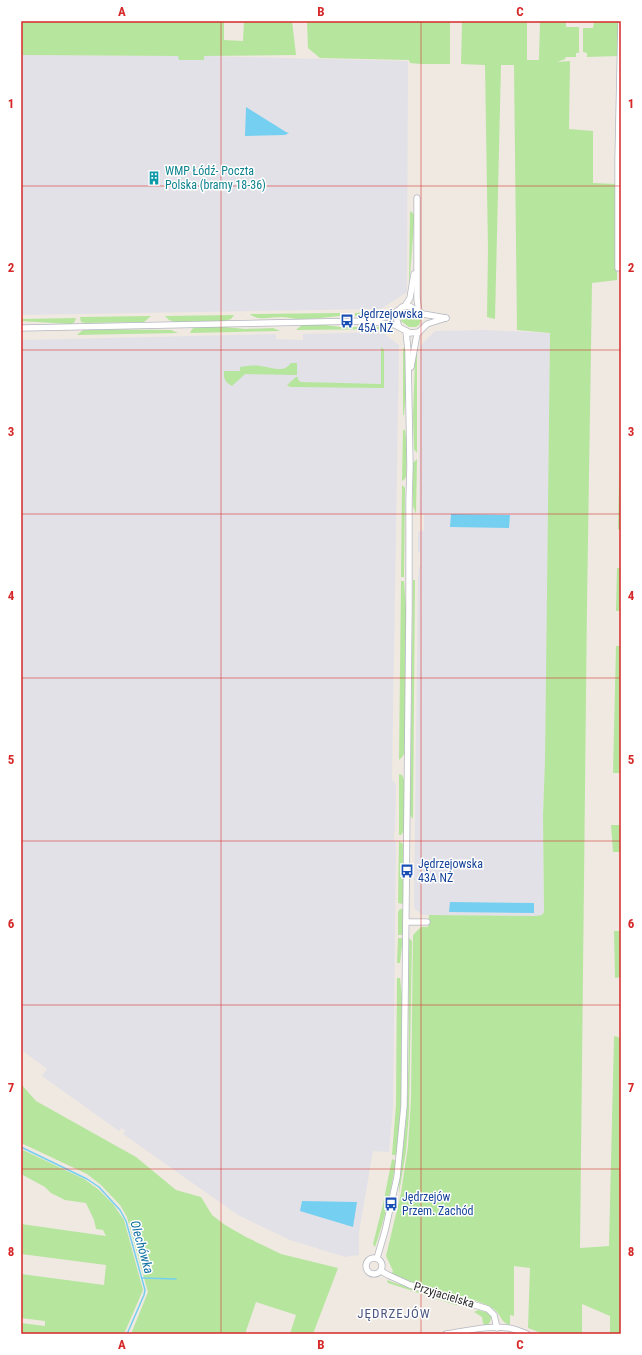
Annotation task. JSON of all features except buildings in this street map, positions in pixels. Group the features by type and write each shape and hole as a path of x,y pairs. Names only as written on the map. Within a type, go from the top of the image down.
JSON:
{"street":[{"path":"620,268 621,21"},
{"path":"417,198 417,299 424,326"},
{"path":"21,328 365,321 389,316 405,306 410,298 417,256"},
{"path":"405,306 413,307 421,312 446,318 424,326 419,332 416,339 409,381"},
{"path":"397,311 397,321 399,327"},
{"path":"365,321 399,327 406,332 419,332"},
{"path":"377,1258 385,1231 397,1178 403,1129 404,1106 409,608 408,507 410,466 409,381 406,332"},
{"path":"406,922 427,922"},
{"path":"372,1258 377,1258 382,1263 381,1271 377,1274 368,1273 365,1264 372,1258"},
{"name":"Przyjacielska","path":"381,1271 410,1285 488,1309 494,1315 497,1328"},
{"path":"446,1334 497,1328 512,1329 528,1334"}],"shaded area":[{"path":"21,55 179,56 179,60 204,60 204,56 408,61 407,292 381,309 21,315"},
{"path":"485,330 550,333 545,760 543,815 544,912 542,915 535,916 422,915 414,908 418,568 420,566 418,532 424,530 424,515 419,513 420,346 435,331"},
{"path":"382,332 399,345 392,779 396,785 394,832 394,841 396,842 393,1109 389,1152 373,1151 359,1232 359,1255 345,1257 290,1240 238,1215 123,1134 125,1131 122,1128 119,1131 42,1076 47,1069 23,1051 21,1054 21,340 276,334 276,339 303,340 303,334"}],"green space":[{"path":"21,21 224,21 224,40 243,41 244,21 292,21 296,55 204,56 204,60 179,60 178,56 21,55"},
{"path":"307,21 450,21 450,64 410,63 409,60 320,58 308,48"},
{"path":"462,21 527,21 527,60 539,60 540,21 566,21 566,27 579,27 579,53 576,53 576,57 566,57 565,59 557,62 570,61 569,129 593,131 593,183 616,184 617,280 592,283 580,1248 609,1246 614,1036 621,1038 621,1334 610,1334 610,1316 582,1304 582,1334 544,1334 528,1328 530,1268 514,1266 514,1316 510,1315 510,1325 503,1321 495,1310 484,1304 463,1296 459,1298 402,1279 392,1273 393,1271 386,1256 401,1193 408,1146 411,1099 413,935 421,927 428,927 429,915 535,916 542,915 544,912 543,815 545,760 550,333 517,330 514,65 501,65 495,319 487,317 488,250 485,65 461,64"},
{"path":"594,21 618,21 619,56 587,57 587,53 583,52 583,28 593,28"},
{"path":"410,211 414,214 414,223 409,289"},
{"path":"385,311 385,315 355,316 355,313"},
{"path":"406,312 421,319 419,325 416,327 409,327 401,321 401,316"},
{"path":"340,313 340,316 299,319 281,317 260,318 250,314"},
{"path":"234,315 231,319 225,321 175,322 169,320 165,316"},
{"path":"151,316 144,322 85,323 81,322 80,317"},
{"path":"76,318 74,323 70,324 21,321 21,319"},
{"path":"302,325 385,327 382,329 296,330"},
{"path":"196,327 245,329 273,328 280,331 190,333 192,329"},
{"path":"85,329 171,330 178,333 77,335"},
{"path":"381,347 384,350 384,388 290,387 287,385 296,377 298,377 298,380 301,382 381,384"},
{"path":"405,347 406,394 403,415 403,349"},
{"path":"417,348 417,453 414,449 413,416 415,361"},
{"path":"291,363 297,363 297,375 245,374 232,386 228,384 224,376 224,371 240,371 240,367 255,366 281,369"},
{"path":"621,391 621,530 618,529"},
{"path":"403,430 405,430 407,445 406,476 402,481"},
{"path":"417,459 416,514 413,506 413,463"},
{"path":"402,485 405,488 404,577 401,577"},
{"path":"617,568 621,568 621,611 616,611"},
{"path":"413,580 415,580 413,819 410,815"},
{"path":"401,581 404,581 406,610 405,751 399,760"},
{"path":"616,646 621,646 621,773 613,773"},
{"path":"399,774 402,775 404,780 404,831 401,835 399,835"},
{"path":"611,825 621,825 621,852 613,852"},
{"path":"399,841 403,844 403,904 398,903"},
{"path":"400,909 403,909 403,935 398,935 398,912"},
{"path":"614,931 621,931 621,977 615,978"},
{"path":"398,938 403,938 400,963 397,963"},
{"path":"409,938 412,941 409,1112 406,1151 399,1193 408,1084"},
{"path":"397,978 400,978 402,996 401,1102 397,1154 392,1155 396,1105"},
{"path":"21,1084 36,1101 136,1157 176,1190 201,1197 212,1215 225,1225 281,1254 338,1268 313,1334 290,1334 296,1315 256,1302 245,1334 131,1334 148,1292 127,1217 120,1205 101,1185 87,1174 21,1143"},
{"path":"21,1149 84,1179 98,1189 113,1204 124,1220 143,1290 124,1334 21,1334 21,1323 45,1326 45,1321 21,1318 21,1274 104,1285 106,1265 21,1254 21,1224 106,1236 103,1230 96,1229 94,1220 86,1203 65,1200 21,1174"},
{"path":"392,1159 396,1161 392,1183 385,1215 375,1247 373,1244"},
{"path":"387,1280 459,1304 456,1305 388,1283"},
{"path":"478,1310 486,1312 491,1316 490,1322 487,1325 485,1326 483,1323 482,1317 474,1312"}],"water":[{"path":"246,107 289,133 285,135 245,136"},
{"path":"451,514 510,515 509,528 450,527"},
{"path":"450,902 534,903 534,913 449,912"},
{"path":"302,1201 357,1202 353,1227 300,1211"}],"waterway":[{"name":"Olechówka","path":"21,1147 87,1179 99,1187 120,1210 126,1221 145,1290 127,1334"},
{"path":"142,1278 176,1279"}],"place":[{"name":"WMP Łódź- Poczta Polska (bramy 18-36)","path":"154,178"},
{"name":"Jędrzejowska 45A NŻ","path":"347,321"},
{"name":"Jędrzejowska 43A NŻ","path":"407,871"},
{"name":"Jędrzejów Przem. Zachód","path":"391,1204"}],"district":[{"name":"JĘDRZEJÓW","path":"394,1313"}]}
